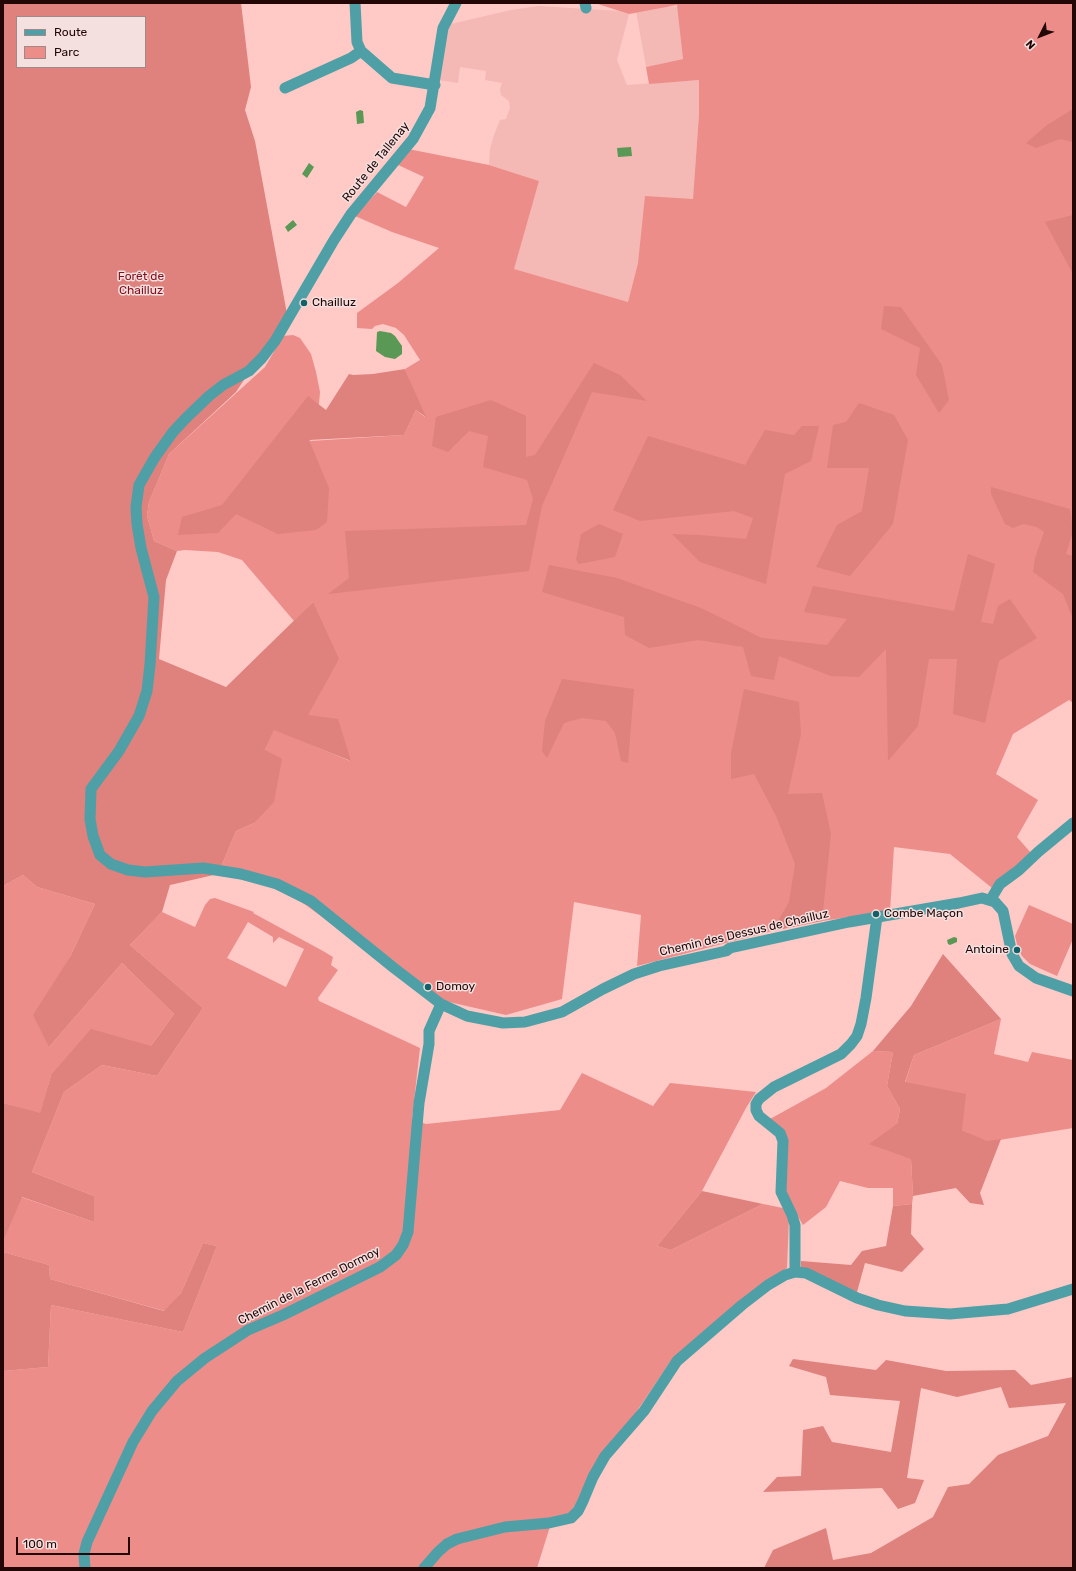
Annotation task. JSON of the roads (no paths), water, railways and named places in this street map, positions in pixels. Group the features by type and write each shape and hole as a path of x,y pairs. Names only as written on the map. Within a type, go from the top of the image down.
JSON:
{"street":[{"path":"356,3 357,42 361,51 392,78 435,85"},
{"name":"Route de Tallenay","path":"285,325 334,240 351,214 413,139 430,108 435,85 438,53 444,28 456,3"},
{"path":"285,88 351,58 361,51"},
{"name":"Chemin des Dessus de Chailluz","path":"285,325 262,358 249,371 223,385 209,396 173,432 155,457 139,485 136,507 137,524 141,548 154,597 147,691 139,716 119,751 91,789 90,819 93,836 100,855 111,864 128,870 145,872 203,868 261,878 290,889 323,911 441,1004 467,1016 503,1023 525,1022 562,1012 603,989 634,974 658,966 726,951 730,948 877,917 982,898 991,900"},
{"path":"1073,823 1019,870 1000,884 995,890 991,900 1000,906 1003,911 1012,954 1019,966 1036,978 1073,991"},
{"path":"795,1272 794,1225 792,1215 781,1192 783,1141 780,1133 759,1116 756,1110 756,1104 759,1099 774,1087 841,1054 857,1036 866,998 877,917"},
{"name":"Chemin de la Ferme Dormoy","path":"85,1568 84,1554 87,1542 133,1442 152,1411 178,1381 205,1358 248,1330 283,1315 380,1267 396,1256 403,1245 408,1232 419,1103 429,1044 429,1031 441,1004"},
{"path":"424,1568 447,1544 457,1539 505,1527 550,1523 571,1518 578,1511 583,1502 593,1477 605,1456 644,1411 677,1361 731,1314 768,1285 785,1275 795,1272 806,1273 857,1298 878,1305 905,1311 950,1314 1008,1309 1073,1290"}],"place":[{"name":"Chailluz","path":"304,303"},
{"name":"Combe Maçon","path":"876,914"},
{"name":"Antoine","path":"1017,950"},
{"name":"Domoy","path":"428,987"}],"park label":[{"name":"Forêt de Chailluz","path":"141,284"}]}
